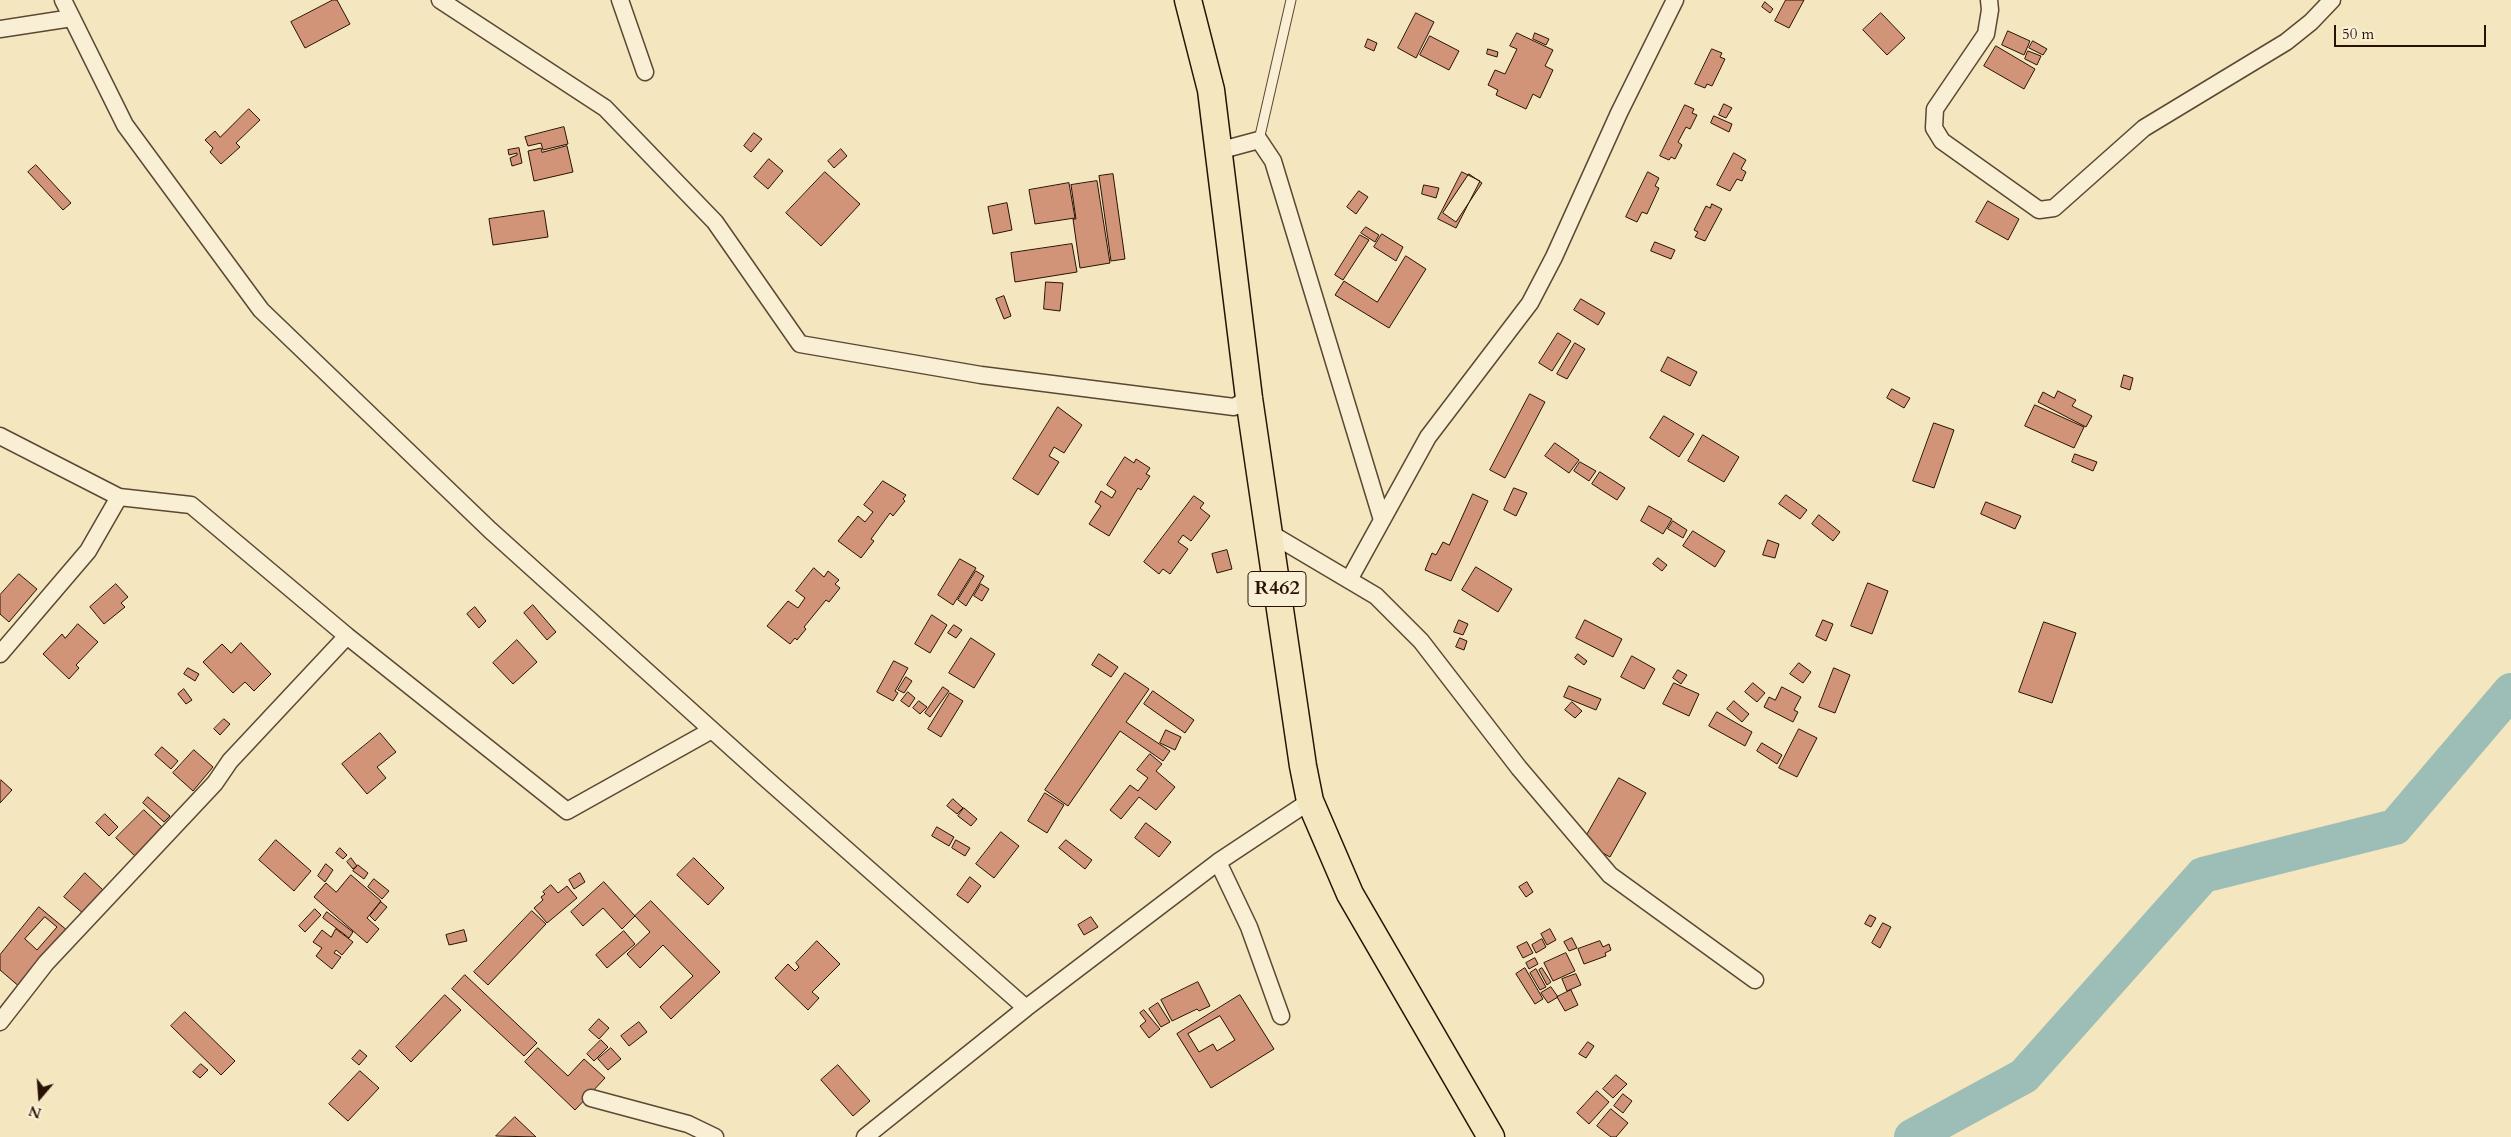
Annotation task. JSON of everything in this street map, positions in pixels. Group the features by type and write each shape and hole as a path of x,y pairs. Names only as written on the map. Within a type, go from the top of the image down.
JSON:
{"main road":[{"name":"R462","path":"1188,0 1210,90 1249,398 1310,802 1350,894 1491,1137"}],"street":[{"path":"63,0 125,125 261,310 490,530 712,730 1026,1008"},
{"path":"440,0 605,108 716,222 800,344 981,374 1234,407 1249,398"},
{"path":"620,0 645,72"},
{"path":"1349,580 1428,437 1530,303 1554,257 1618,113 1675,0"},
{"path":"1989,0 1990,10 1986,34 1935,109 1934,128 1942,141 2039,210 2054,208 2144,128 2286,42 2311,22 2332,0"},
{"path":"0,29 72,18"},
{"path":"1218,151 1259,140 1273,161 1382,520"},
{"path":"0,436 119,497 191,505 347,636 567,811 712,730"},
{"path":"0,654 88,551 119,497"},
{"path":"1268,532 1376,596 1421,641 1519,768 1610,875 1755,980"},
{"path":"0,1022 46,963 216,783 225,772 230,761 347,636"},
{"path":"865,1137 1026,1008 1218,862 1310,802"},
{"path":"1218,862 1249,927 1281,1016"},
{"path":"591,1098 688,1124 715,1137"}],"lane":[{"path":"1259,140 1291,0"}],"building":[{"path":"333,0 337,0 350,24 305,48 291,22"},
{"path":"1786,0 1804,0 1789,28 1775,21"},
{"path":"1765,2 1773,9 1770,13 1762,7"},
{"path":"1416,13 1434,22 1416,58 1398,48"},
{"path":"1881,13 1905,38 1887,55 1863,30"},
{"path":"2008,31 2030,41 2024,55 2002,45"},
{"path":"1517,33 1553,50 1545,66 1553,70 1540,98 1533,94 1526,109 1496,95 1498,90 1488,85 1495,70 1505,74 1517,49 1510,46"},
{"path":"1535,33 1549,39 1546,45 1533,39"},
{"path":"1430,36 1459,51 1449,70 1420,55"},
{"path":"1368,39 1377,43 1374,51 1365,47"},
{"path":"2033,41 2047,49 2043,55 2029,48"},
{"path":"1996,46 2035,69 2024,89 1984,66"},
{"path":"1488,49 1498,52 1497,57 1487,54"},
{"path":"1712,49 1722,53 1720,57 1725,59 1712,86 1707,84 1705,88 1695,84"},
{"path":"2028,51 2041,56 2037,65 2025,59"},
{"path":"1724,104 1732,108 1726,118 1719,115"},
{"path":"1685,105 1694,109 1692,113 1697,115 1690,129 1686,127 1678,142 1682,145 1675,159 1671,157 1669,160 1660,156"},
{"path":"249,109 260,120 236,143 240,147 221,164 210,152 213,148 205,140 215,131 220,137"},
{"path":"1714,116 1732,124 1729,132 1711,123"},
{"path":"564,127 568,144 543,150 541,143 528,146 525,137"},
{"path":"754,133 762,139 751,152 744,146"},
{"path":"567,146 573,172 534,181 528,151 541,148 542,152"},
{"path":"519,148 522,163 512,166 510,158 517,155 517,153 509,155 508,150"},
{"path":"841,149 847,156 834,168 828,161"},
{"path":"1734,153 1746,160 1741,169 1746,172 1742,181 1737,179 1730,191 1717,185"},
{"path":"769,159 783,171 768,189 754,177"},
{"path":"36,165 71,203 63,210 28,172"},
{"path":"825,172 860,204 821,246 786,213"},
{"path":"1462,172 1480,181 1456,228 1438,219"},
{"path":"1648,172 1659,178 1655,186 1659,188 1647,214 1642,212 1637,222 1626,217"},
{"path":"1113,174 1125,259 1111,261 1099,176"},
{"path":"1469,174 1482,183 1456,222 1443,213"},
{"path":"1097,181 1110,263 1080,268 1073,219 1076,219 1071,185"},
{"path":"1069,183 1075,218 1035,224 1029,190"},
{"path":"1424,185 1439,188 1436,198 1422,194"},
{"path":"1359,191 1368,197 1356,214 1347,207"},
{"path":"1988,201 2019,219 2008,240 1976,222"},
{"path":"1007,203 1012,230 993,234 988,207"},
{"path":"1712,204 1722,209 1705,241 1695,237 1698,232 1694,230 1706,206 1710,208"},
{"path":"544,211 548,237 493,245 489,219"},
{"path":"1366,227 1379,235 1375,242 1361,233"},
{"path":"1382,234 1403,247 1396,261 1374,247"},
{"path":"1360,235 1369,240 1343,280 1335,275"},
{"path":"1655,242 1675,250 1671,259 1651,251"},
{"path":"1072,244 1077,272 1015,282 1011,253"},
{"path":"1406,256 1426,269 1389,328 1335,295 1344,281 1377,302"},
{"path":"1046,282 1063,283 1060,311 1044,309"},
{"path":"1004,296 1011,316 1004,319 996,299"},
{"path":"1581,299 1605,313 1598,325 1574,310"},
{"path":"1558,333 1571,341 1552,371 1539,363"},
{"path":"1575,343 1585,349 1567,379 1557,374"},
{"path":"1668,357 1697,372 1690,386 1661,371"},
{"path":"2124,375 2133,378 2130,390 2121,387"},
{"path":"1892,389 1910,398 1904,408 1887,398"},
{"path":"2058,391 2076,400 2072,406 2092,416 2086,427 2038,402 2043,392 2054,398"},
{"path":"1530,394 1545,402 1505,478 1490,470"},
{"path":"2035,405 2084,427 2074,448 2025,426"},
{"path":"1058,407 1082,425 1064,453 1054,447 1049,456 1059,462 1038,495 1013,479"},
{"path":"1664,416 1694,434 1679,457 1650,438"},
{"path":"1934,423 1954,430 1934,488 1913,481"},
{"path":"1703,435 1739,457 1724,482 1688,461"},
{"path":"1555,443 1579,460 1569,473 1545,456"},
{"path":"2075,454 2097,462 2093,471 2072,462"},
{"path":"1125,457 1134,463 1136,459 1150,468 1146,474 1150,476 1141,490 1138,488 1109,536 1089,524 1101,506 1095,502 1101,491 1112,498 1116,491 1107,485"},
{"path":"1580,462 1596,471 1589,481 1574,471"},
{"path":"1600,472 1625,488 1617,500 1592,484"},
{"path":"883,481 906,495 903,499 905,501 893,516 890,513 871,539 874,541 861,558 838,541 858,516 865,522 873,512 864,505"},
{"path":"1514,488 1527,493 1516,516 1504,510"},
{"path":"1473,494 1488,501 1451,581 1425,570 1432,553 1436,555 1443,542 1449,545"},
{"path":"1786,495 1807,510 1800,519 1779,504"},
{"path":"1194,496 1204,503 1200,508 1210,516 1191,541 1183,535 1178,542 1188,549 1170,574 1163,569 1159,574 1144,562"},
{"path":"1986,502 2021,516 2015,529 1981,514"},
{"path":"1649,506 1672,519 1663,534 1641,521"},
{"path":"1819,515 1840,532 1833,541 1812,524"},
{"path":"1673,521 1687,530 1683,538 1668,529"},
{"path":"1693,531 1725,551 1715,567 1683,546"},
{"path":"1768,540 1779,544 1775,558 1763,555"},
{"path":"1227,550 1232,569 1217,573 1212,554"},
{"path":"1658,558 1667,565 1662,571 1653,564"},
{"path":"960,559 976,568 953,605 938,595"},
{"path":"1476,567 1512,589 1498,612 1462,590"},
{"path":"814,568 824,577 828,571 839,580 835,584 840,588 829,602 826,600 804,627 806,629 797,640 795,638 790,644 767,626 788,601 798,608 805,598 796,591"},
{"path":"976,571 984,576 966,606 958,600"},
{"path":"19,574 37,589 9,622 0,614 0,595"},
{"path":"1868,583 1888,591 1872,634 1851,626"},
{"path":"116,584 128,597 121,603 125,607 104,624 90,607"},
{"path":"981,584 989,589 982,601 974,596"},
{"path":"533,605 556,632 547,640 524,613"},
{"path":"475,607 486,621 479,628 467,614"},
{"path":"932,615 947,625 930,653 915,644"},
{"path":"1459,620 1468,624 1463,635 1454,632"},
{"path":"1585,620 1622,639 1613,657 1576,638"},
{"path":"1823,620 1833,624 1826,641 1816,636"},
{"path":"2044,622 2076,633 2052,703 2019,692"},
{"path":"78,624 98,642 76,665 79,668 69,679 43,654 62,634 65,638"},
{"path":"954,625 962,630 956,638 948,633"},
{"path":"971,638 995,654 974,688 949,673"},
{"path":"1460,638 1467,641 1464,650 1456,647"},
{"path":"517,640 537,662 513,684 493,663"},
{"path":"241,643 271,674 254,691 245,682 233,693 203,662 222,644 231,653"},
{"path":"1099,654 1118,667 1111,677 1092,665"},
{"path":"1578,654 1587,661 1584,665 1575,658"},
{"path":"1632,656 1655,669 1644,689 1621,677"},
{"path":"894,661 908,668 895,691 898,693 893,701 877,692"},
{"path":"1799,663 1811,672 1803,683 1790,674"},
{"path":"188,668 199,674 195,681 184,674"},
{"path":"1834,668 1850,675 1835,713 1819,707"},
{"path":"1678,670 1687,675 1681,684 1673,678"},
{"path":"1125,673 1149,689 1126,722 1170,751 1163,761 1120,731 1068,806 1045,790"},
{"path":"906,677 912,681 904,693 898,690"},
{"path":"1674,683 1699,694 1689,716 1663,704"},
{"path":"1753,683 1765,693 1757,702 1745,692"},
{"path":"1569,686 1601,699 1596,710 1564,697"},
{"path":"943,687 949,691 930,717 925,713"},
{"path":"1782,687 1801,697 1794,710 1798,712 1793,722 1764,707 1769,697 1775,700"},
{"path":"184,689 192,700 186,704 178,694"},
{"path":"1153,691 1194,720 1185,733 1144,704"},
{"path":"908,692 915,698 909,707 901,701"},
{"path":"950,693 963,701 941,737 928,729"},
{"path":"919,701 927,707 920,714 913,708"},
{"path":"1734,701 1749,714 1742,722 1727,709"},
{"path":"1572,702 1582,711 1575,718 1565,710"},
{"path":"1717,712 1752,732 1745,746 1709,726"},
{"path":"224,719 230,724 220,735 214,729"},
{"path":"1799,729 1817,738 1797,777 1779,768"},
{"path":"1166,730 1181,737 1175,750 1160,743"},
{"path":"380,733 396,752 377,767 386,778 367,794 342,764"},
{"path":"1762,743 1782,755 1777,764 1757,751"},
{"path":"162,747 178,761 171,769 155,755"},
{"path":"194,750 213,767 193,791 173,773"},
{"path":"1150,754 1162,764 1156,771 1175,787 1156,810 1139,797 1121,819 1110,810 1130,785 1138,791 1148,778 1137,770"},
{"path":"1619,778 1646,793 1610,857 1583,842"},
{"path":"0,781 12,790 0,803"},
{"path":"1045,793 1064,805 1047,833 1028,821"},
{"path":"148,797 170,816 164,822 143,803"},
{"path":"953,799 963,808 957,814 947,806"},
{"path":"964,808 977,819 971,826 958,816"},
{"path":"144,810 162,827 135,856 116,838"},
{"path":"105,814 118,827 109,836 96,823"},
{"path":"1146,823 1171,842 1159,857 1135,838"},
{"path":"937,827 954,837 949,846 932,836"},
{"path":"1001,832 1019,846 994,878 976,864"},
{"path":"276,840 311,871 294,891 259,860"},
{"path":"956,840 970,848 965,856 952,848"},
{"path":"1066,840 1092,860 1085,869 1059,848"},
{"path":"340,848 347,855 343,859 336,853"},
{"path":"351,858 357,866 353,869 347,862"},
{"path":"694,858 724,888 708,905 677,875"},
{"path":"326,864 333,870 325,882 318,876"},
{"path":"358,865 368,873 364,879 353,871"},
{"path":"85,873 104,891 84,914 64,897"},
{"path":"580,873 585,882 574,889 569,880"},
{"path":"351,875 381,901 367,918 379,929 367,943 314,897 326,883 336,892"},
{"path":"970,877 981,886 968,903 957,895"},
{"path":"374,879 389,891 382,899 368,887"},
{"path":"604,882 635,916 622,929 603,908 583,926 571,912"},
{"path":"1527,882 1533,892 1526,897 1519,887"},
{"path":"551,885 558,893 567,886 577,898 547,923 534,908 543,900 541,897 545,894 543,892"},
{"path":"651,901 720,972 671,1019 660,1007 693,976 663,945 640,968 627,954 650,932 635,916"},
{"path":"381,902 387,907 375,921 370,916"},
{"path":"39,907 68,931 21,988 0,970 0,955","holes":["45,917 57,927 37,950 25,939"]},
{"path":"315,909 321,915 305,932 299,926"},
{"path":"532,911 546,924 488,985 474,972"},
{"path":"327,912 353,932 349,938 323,918"},
{"path":"1870,915 1876,918 1871,927 1865,924"},
{"path":"1091,917 1098,927 1084,935 1078,925"},
{"path":"1883,923 1891,927 1880,948 1872,943"},
{"path":"336,929 353,942 342,955 336,950 334,953 341,957 332,969 316,956 322,948 313,942 322,930 331,937"},
{"path":"1550,929 1556,940 1547,945 1541,934"},
{"path":"464,930 467,941 449,945 446,935"},
{"path":"624,931 635,944 607,968 596,955"},
{"path":"1572,938 1577,948 1569,951 1564,942"},
{"path":"1542,939 1546,947 1536,953 1532,945"},
{"path":"817,941 840,964 812,992 819,998 808,1010 775,978 788,964 795,971 799,967 796,963"},
{"path":"1600,941 1603,947 1609,944 1611,950 1605,953 1606,956 1584,964 1578,949"},
{"path":"1527,942 1533,953 1523,958 1517,947"},
{"path":"1566,953 1575,971 1553,981 1544,963"},
{"path":"1535,958 1538,964 1529,969 1526,963"},
{"path":"1525,968 1543,999 1535,1004 1516,974"},
{"path":"1542,968 1551,982 1547,985 1539,970"},
{"path":"1536,969 1546,987 1540,990 1530,973"},
{"path":"1576,974 1581,985 1567,991 1562,979"},
{"path":"465,975 537,1043 524,1056 452,989"},
{"path":"1198,982 1210,1006 1199,1011 1197,1009 1172,1021 1161,1000"},
{"path":"1551,987 1558,997 1548,1003 1541,993"},
{"path":"1571,990 1578,1005 1565,1011 1557,997"},
{"path":"445,995 461,1010 411,1062 396,1047"},
{"path":"1240,995 1274,1049 1211,1088 1177,1034","holes":["1220,1016 1235,1040 1217,1051 1213,1044 1199,1052 1188,1034"]},
{"path":"1158,1003 1170,1022 1161,1027 1149,1009"},
{"path":"1144,1010 1160,1029 1149,1038 1140,1026 1146,1021 1140,1013"},
{"path":"185,1012 235,1061 221,1075 171,1026"},
{"path":"599,1019 609,1028 599,1039 589,1030"},
{"path":"639,1022 647,1032 629,1046 621,1036"},
{"path":"601,1040 608,1047 594,1061 587,1054"},
{"path":"1588,1042 1594,1046 1586,1058 1579,1054"},
{"path":"538,1048 568,1076 584,1059 605,1078 575,1110 525,1062"},
{"path":"611,1048 621,1059 608,1070 598,1059"},
{"path":"360,1050 367,1056 359,1065 352,1059"},
{"path":"201,1064 208,1070 200,1078 193,1072"},
{"path":"838,1065 870,1101 853,1116 821,1080"},
{"path":"360,1071 379,1088 348,1121 329,1104"},
{"path":"1616,1075 1627,1084 1613,1098 1603,1089"},
{"path":"1597,1091 1609,1102 1589,1124 1577,1113"},
{"path":"1623,1094 1632,1101 1623,1113 1614,1106"},
{"path":"1611,1109 1628,1123 1616,1137 1611,1137 1597,1126"},
{"path":"515,1117 536,1137 496,1136"}],"waterway":[{"path":"1912,1137 2024,1076 2203,875 2395,827 2511,691"}]}
